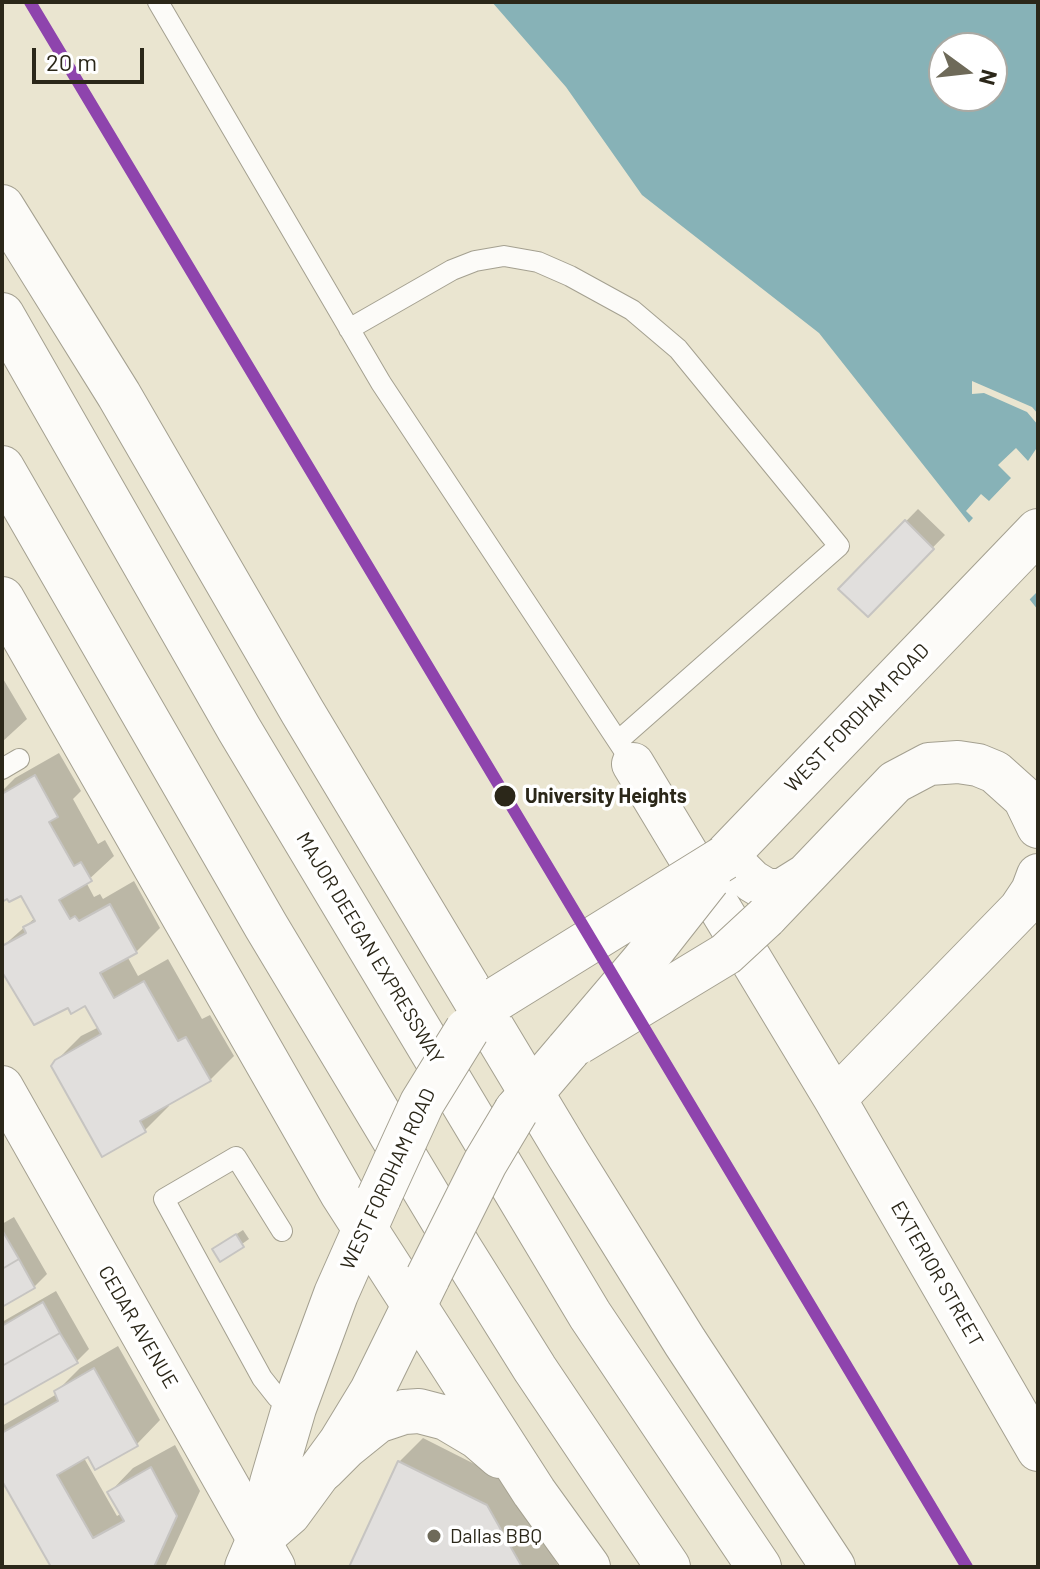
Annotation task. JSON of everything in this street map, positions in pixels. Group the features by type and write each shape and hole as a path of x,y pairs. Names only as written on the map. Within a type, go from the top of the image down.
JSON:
{"main road":[{"path":"2,207 119,395 279,673 483,1013 540,1082 685,1342 833,1567"},
{"name":"MAJOR DEEGAN EXPRESSWAY","path":"2,315 239,729 574,1288 759,1567"},
{"path":"2,468 259,913 451,1235 535,1369 668,1567"},
{"name":"WEST FORDHAM ROAD","path":"260,1558 323,1469 372,1391 485,1163 540,1082 652,952 725,857 1038,531"},
{"path":"2,599 323,1162 372,1213 421,1292 534,1492 588,1567"},
{"name":"WEST FORDHAM ROAD","path":"260,1558 272,1483 294,1408 336,1294 422,1103 483,1013 725,857"},
{"path":"323,1469 377,1421 391,1415 419,1411 446,1418 469,1431 498,1454 534,1492"}],"street":[{"name":"EXTERIOR STREET","path":"625,752 835,1099 1038,1450"},
{"path":"540,1082 726,954 766,917 895,782 929,764 958,762 995,772 1024,798 1038,827"},
{"path":"725,857 767,890 782,890 807,874"},
{"path":"835,1099 1020,909 1038,875"},
{"name":"CEDAR AVENUE","path":"8,1110 260,1558"},
{"path":"534,1492 565,1567"}],"lane":[{"path":"158,2 349,329 416,438 625,752 839,546 678,349 632,310 570,276 538,262 504,256 475,261 452,270 349,329"},
{"path":"282,1231 236,1157 164,1199 262,1378 277,1397 294,1408"}],"water":[{"path":"492,2 1038,2 1038,610 819,333 642,195 566,87"}],"pier":[{"path":"972,381 1032,407 1038,414 1038,425 1027,412 984,393 972,394"},
{"path":"1038,446 1038,591 1027,602 966,526 973,518 966,511 981,494 989,501 1011,478 998,465 1016,448 1028,461"}],"building":[{"path":"905,520 934,549 868,617 838,589"},
{"path":"35,775 58,817 49,822 74,866 81,862 92,881 59,900 70,919 75,916 79,921 110,904 137,953 100,973 114,998 144,981 178,1041 186,1037 211,1081 140,1121 146,1132 102,1157 51,1066 55,1060 101,1034 85,1006 71,1014 68,1008 34,1025 2,972 2,946 26,933 23,927 35,921 21,896 2,902 2,794"},
{"path":"2,1230 19,1259 2,1269"},
{"path":"236,1234 244,1247 220,1262 212,1249"},
{"path":"19,1259 35,1288 2,1307 2,1269"},
{"path":"43,1302 60,1333 2,1366 2,1326"},
{"path":"60,1333 78,1363 2,1406 2,1366"},
{"path":"94,1368 138,1446 95,1470 88,1457 57,1475 93,1538 124,1521 107,1492 151,1467 177,1516 154,1567 51,1567 2,1481 2,1433 58,1401 54,1391"},
{"name":"Dallas BBQ","path":"398,1461 487,1505 522,1567 349,1567"}],"transit line":[{"path":"30,2 967,1567"}],"place":[{"name":"University Heights","path":"505,796"},
{"name":"Dallas BBQ","path":"434,1536"}]}
